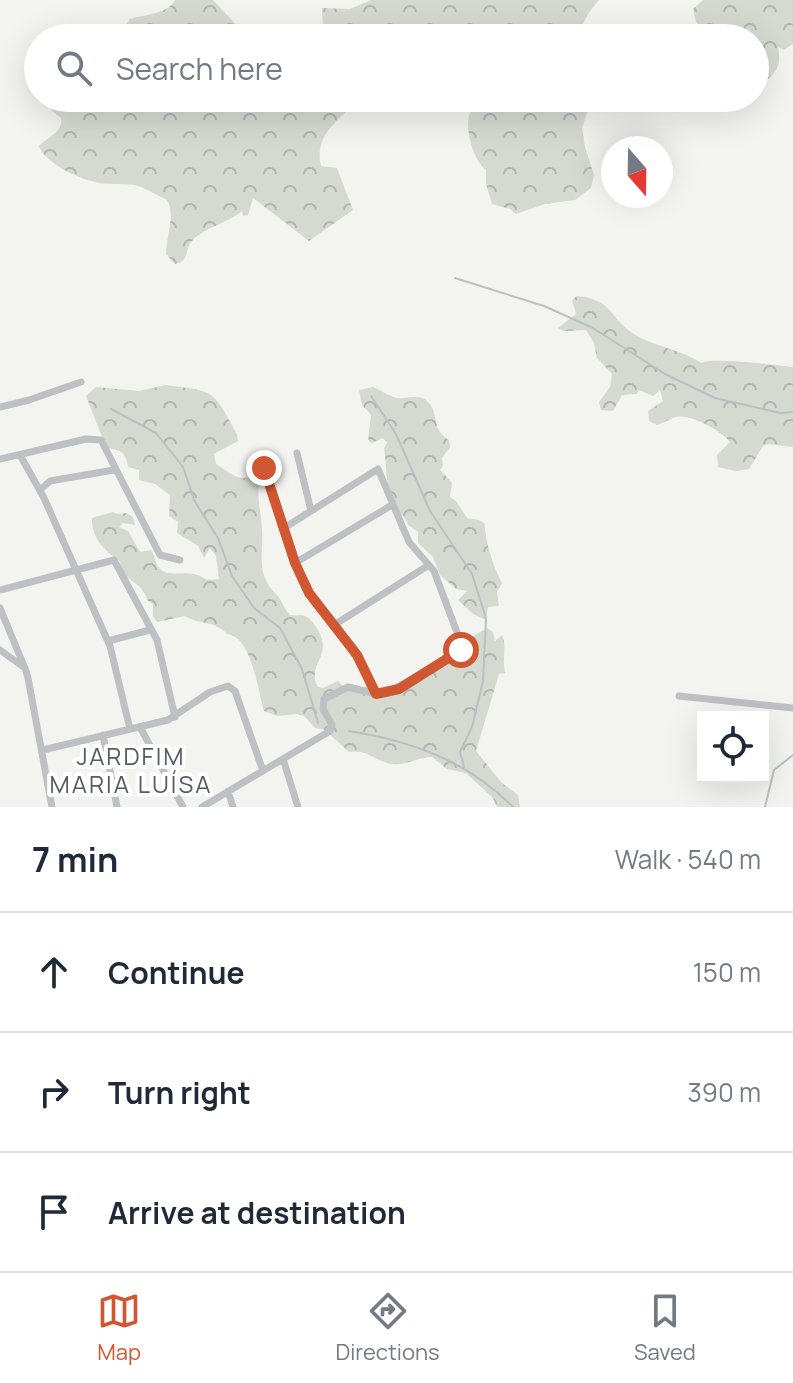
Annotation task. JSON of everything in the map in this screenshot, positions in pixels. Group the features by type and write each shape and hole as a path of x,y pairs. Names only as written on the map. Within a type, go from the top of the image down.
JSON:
{"street":[{"path":"0,407 81,382"},
{"path":"0,459 96,438 101,440 160,555 180,560"},
{"path":"297,453 311,511"},
{"path":"20,455 40,490 108,641 130,729"},
{"path":"264,468 295,563 309,593 357,655 376,694"},
{"path":"202,807 333,728 323,709 324,699 348,687 376,694 399,689 461,650 461,643 429,565 409,542 378,469 284,528"},
{"path":"40,490 50,481 114,470"},
{"path":"295,563 392,505"},
{"path":"0,590 114,560 157,640 175,717"},
{"path":"334,625 429,565"},
{"path":"0,608 25,668 52,807"},
{"path":"108,641 150,630"},
{"path":"0,650 25,668"},
{"path":"43,750 175,717 210,692 232,687 263,771"},
{"path":"679,696 793,708"},
{"path":"140,727 183,807"},
{"path":"103,735 117,807"},
{"path":"283,759 298,807"},
{"path":"228,791 233,807"}],"green space":[{"path":"175,0 213,0 236,24 127,24 130,19 167,9"},
{"path":"371,0 599,0 583,24 323,24 322,8 350,9"},
{"path":"703,0 793,0 793,44 784,50 778,47 778,64 769,78 769,24 698,24 693,9"},
{"path":"54,112 346,112 325,136 320,155 321,166 337,168 353,210 309,241 253,198 248,215 243,216 242,211 202,233 192,241 185,258 175,264 166,254 171,219 167,200 138,186 100,183 80,177 62,169 42,152 39,146 60,127 61,118"},
{"path":"471,112 587,112 582,128 594,175 591,188 575,200 545,204 516,214 492,204 486,184 486,170 474,153 469,137"},
{"path":"577,296 602,304 635,335 701,363 730,361 793,367 793,447 763,446 749,469 736,471 718,467 717,455 730,442 713,428 681,416 657,425 649,421 648,411 663,401 660,390 653,396 639,390 637,394 622,395 613,411 601,410 599,402 610,387 612,374 597,358 594,343 586,330 564,331 558,328 576,314 572,300"},
{"path":"166,385 211,395 223,408 238,441 214,454 216,464 239,477 254,475 260,478 265,579 290,615 306,616 319,632 323,645 315,671 318,687 338,681 348,691 352,684 390,688 431,668 438,670 453,652 487,628 493,632 495,641 502,635 505,673 499,674 476,751 502,783 518,795 520,807 497,807 493,798 466,773 447,769 432,757 398,764 387,763 365,753 349,752 325,730 315,728 304,716 277,716 264,711 248,654 236,637 185,616 157,622 153,616 153,604 123,574 120,561 96,538 92,518 113,512 133,517 135,525 123,523 119,527 128,531 140,552 151,550 159,568 169,573 193,574 207,580 219,579 216,556 210,548 204,558 198,546 177,533 178,522 169,516 170,495 155,484 139,480 139,470 128,467 123,454 106,447 86,396 96,387 139,391"},
{"path":"373,387 397,398 424,399 432,407 439,431 449,440 450,447 442,458 440,470 452,483 450,497 467,518 485,524 490,554 502,583 497,592 499,606 488,607 486,620 473,614 458,600 467,591 456,589 440,575 433,557 418,543 418,532 408,525 394,504 387,476 384,448 387,443 383,438 372,443 368,440 371,415 362,405 359,390"}],"waterway":[{"path":"455,278 544,306 593,328 665,374 715,398 780,413 793,412"},
{"path":"371,396 396,434 430,511 472,574 486,618 483,681 472,727 460,752 464,767"},
{"path":"111,409 156,433 183,467 195,502 218,538 232,576 254,608 280,628 302,669 318,723"},
{"path":"349,731 416,747 458,765 513,807"},
{"path":"765,807 774,770 793,755"}],"district":[{"name":"JARDFIM MARIA LUÍSA","path":"131,769"}],"route":[{"path":"264,468 295,563 309,593 357,655 376,694 399,689 461,650"}]}
